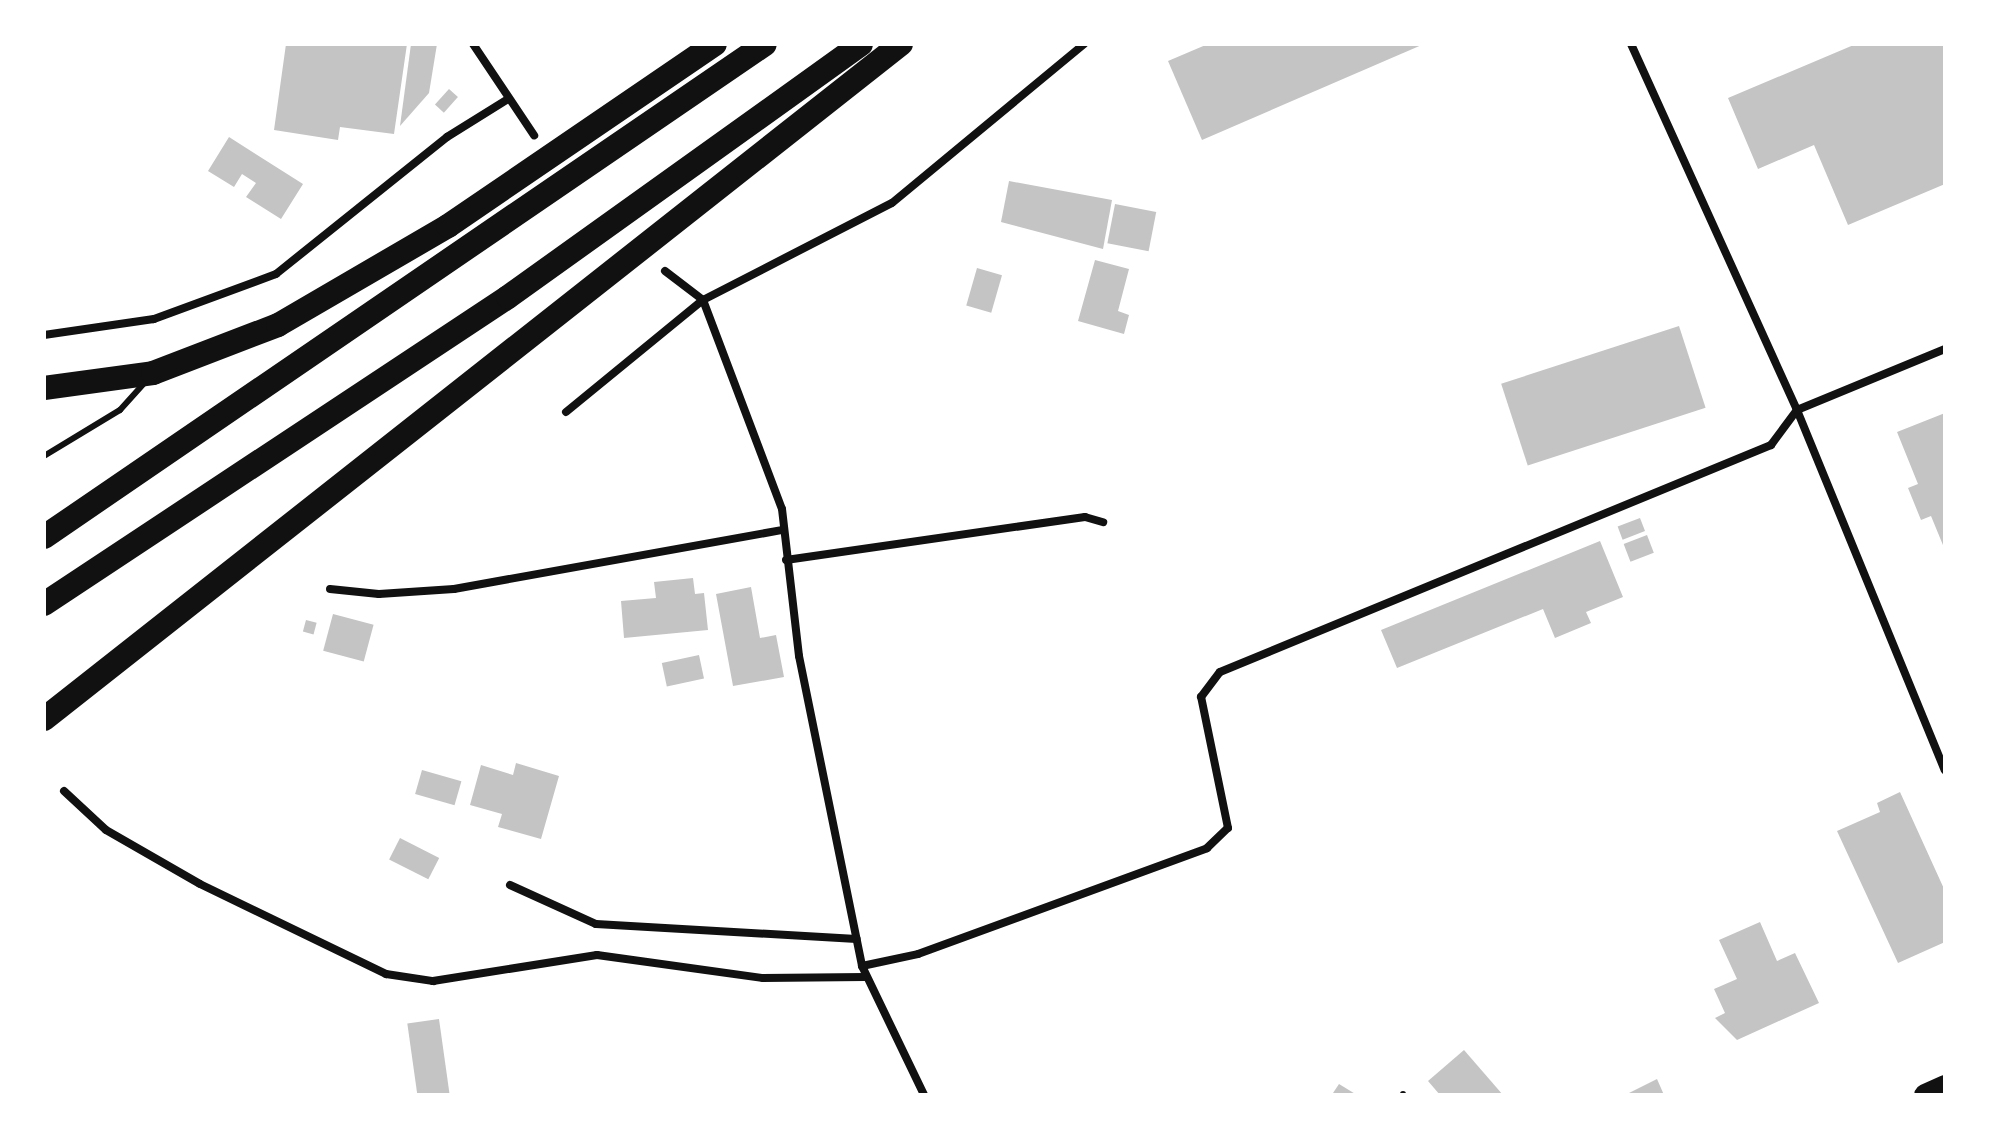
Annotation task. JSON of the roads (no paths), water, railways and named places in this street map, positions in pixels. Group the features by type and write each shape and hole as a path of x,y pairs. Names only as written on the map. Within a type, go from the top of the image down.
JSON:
{"highway":[{"path":"44,388 153,373 212,355 350,286 715,44"},
{"path":"44,537 765,44"},
{"path":"44,604 508,297 861,44"},
{"path":"44,719 901,44"},
{"path":"1925,1095 1945,1086"}],"street":[{"path":"473,44 534,135"},
{"path":"566,412 703,300 892,203 1084,44"},
{"path":"1631,44 1797,410 1945,770"},
{"path":"44,335 154,319 276,274 447,137 508,99"},
{"path":"665,271 703,300 783,530 862,966 924,1095"},
{"path":"862,966 918,954 1207,848 1228,828 1201,697 1220,672 1771,445 1797,410 1945,349"},
{"path":"786,560 1085,517 1103,522"},
{"path":"330,589 454,589 783,530"},
{"path":"64,791 106,830 200,884 386,974 433,981 597,955 763,978 865,977"},
{"path":"510,885 596,924 857,939"}],"lane":[{"path":"44,456 120,410 153,373"}]}
